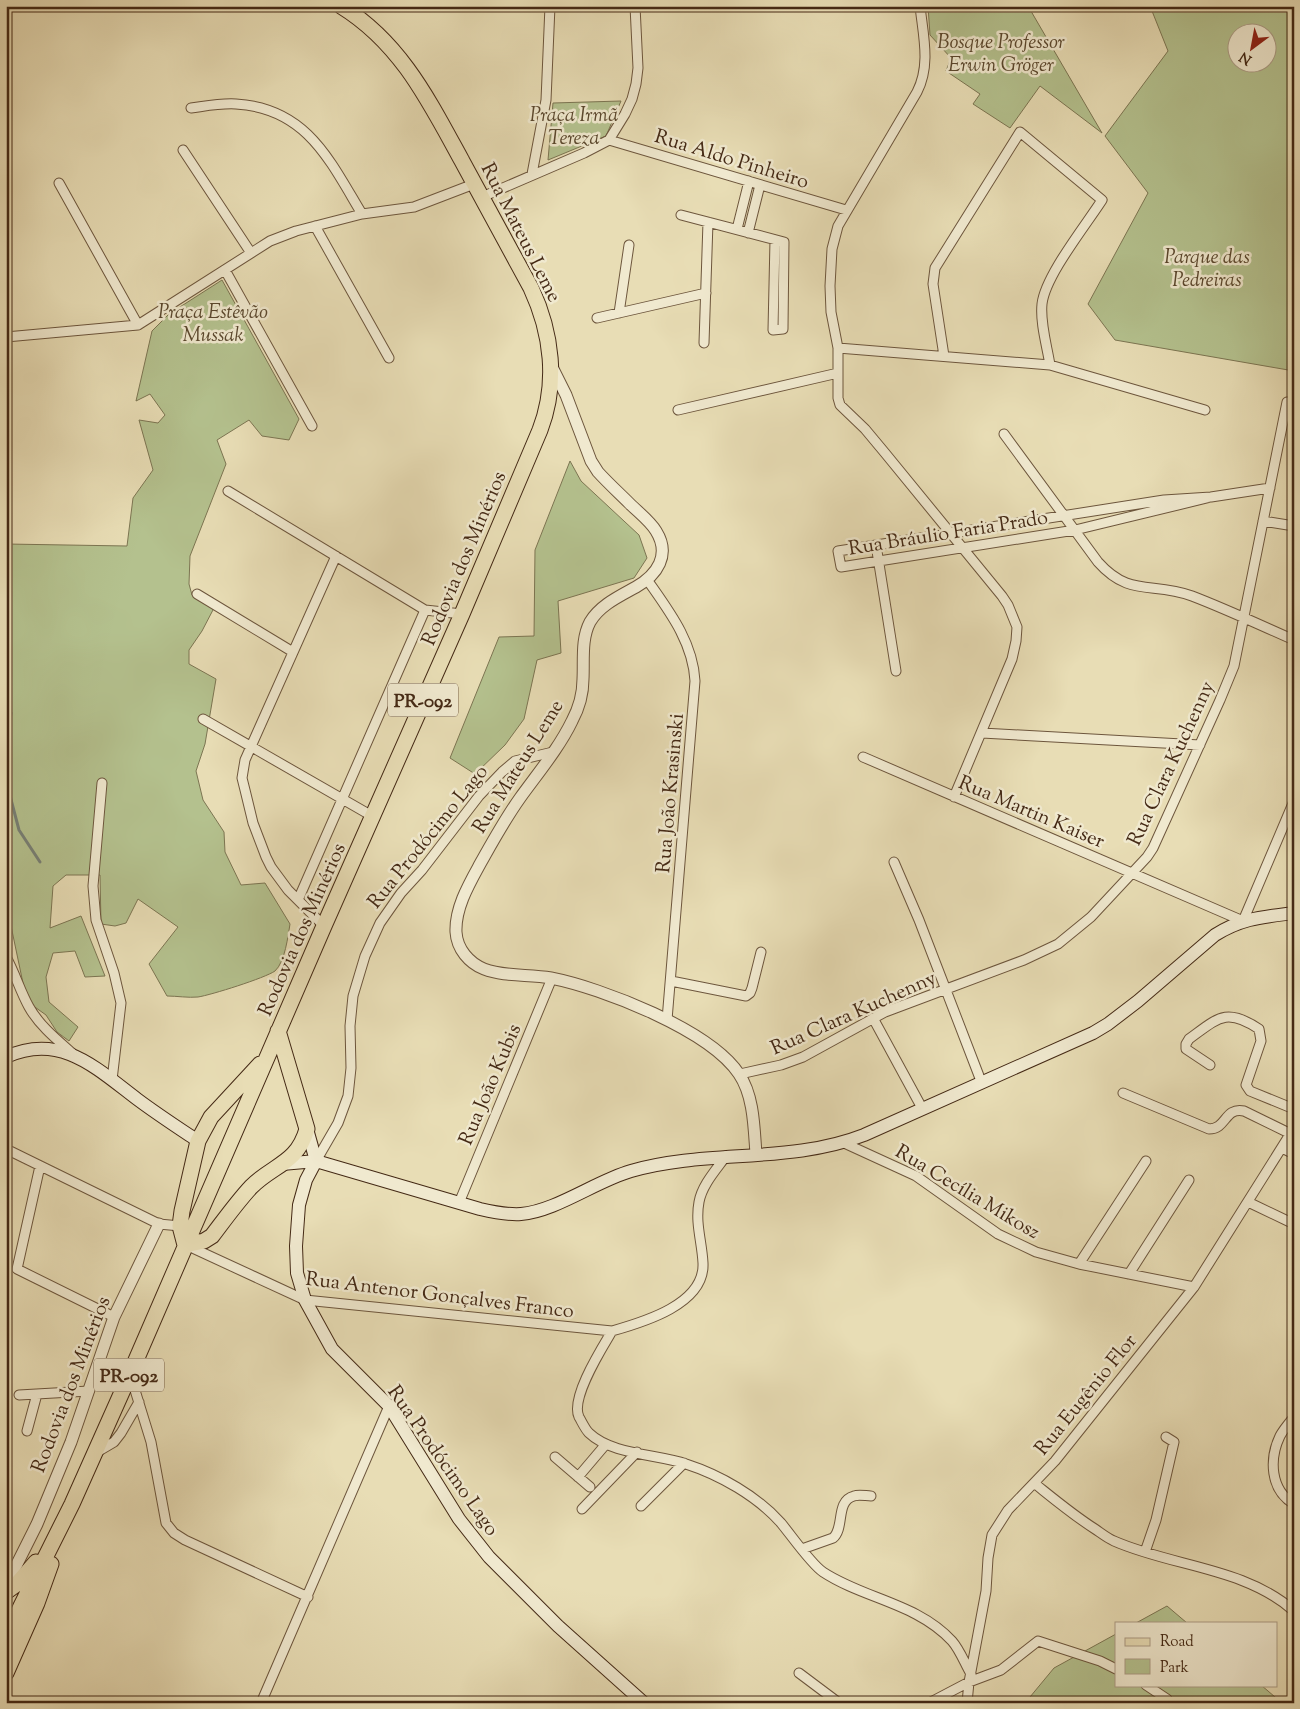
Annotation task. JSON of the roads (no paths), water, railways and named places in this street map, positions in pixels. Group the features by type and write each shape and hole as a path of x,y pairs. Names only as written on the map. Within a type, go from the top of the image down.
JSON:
{"main road":[{"name":"Rua Mateus Leme","path":"341,6 376,32 405,64 425,94 532,288 546,326 551,365"},
{"name":"Rodovia dos Minérios","path":"6,1640 72,1504 130,1374 278,1031 462,614 544,418 550,385 551,365"},
{"path":"282,1164 316,1160 459,1203 507,1214 534,1212 605,1180 631,1171 672,1162 816,1149 844,1143 1079,1039 1108,1024 1215,936 1229,927 1243,921 1294,913"},
{"path":"278,1031 316,1160"},
{"path":"6,1057 30,1049 44,1048 72,1054 92,1065 157,1114 198,1140"},
{"path":"268,1056 211,1117 198,1140 194,1164 183,1204 180,1226 185,1245 204,1241 212,1236 262,1176 291,1158 298,1150 307,1129"},
{"name":"Rua Prodócimo Lago","path":"316,1160 302,1194 298,1215 297,1273 305,1300 332,1349 389,1406 459,1518 488,1557 558,1626 644,1703"},
{"name":"Rodovia dos Minérios","path":"7,1673 37,1603 72,1504"},
{"path":"6,1592 26,1574 56,1537"},
{"path":"6,1598 21,1606 29,1620"}],"street":[{"path":"532,174 546,100 550,6"},
{"path":"482,197 584,153 609,140 632,99 636,84 638,68 635,6"},
{"path":"920,6 926,67 922,84 838,226 832,249 830,299 838,348 838,398 840,405 885,453 1008,605 1017,627 1010,666 954,797"},
{"path":"191,108 220,104 250,105 279,114 292,122 316,141 326,154 362,214"},
{"path":"944,356 933,284 935,268 1020,132 1102,200 1044,293 1042,315 1050,365"},
{"name":"Rua Aldo Pinheiro","path":"609,140 846,210"},
{"path":"183,150 251,253"},
{"path":"737,229 749,181"},
{"path":"59,183 138,325"},
{"path":"6,337 138,325 270,241 315,226 362,214 414,208 474,184"},
{"path":"748,232 760,184"},
{"path":"681,215 784,242 783,329 773,330 775,240"},
{"path":"704,343 708,222"},
{"path":"315,226 389,358"},
{"path":"619,313 629,245"},
{"path":"225,270 312,426"},
{"path":"597,318 706,294"},
{"path":"838,348 1050,365 1205,410"},
{"name":"Rua Mateus Leme","path":"551,365 566,395 591,461 603,477 656,531 662,549 661,559 658,569 648,581 609,603 591,621 584,640 583,682 578,708 567,731 509,814 474,876 461,905 456,932 458,942 465,956 484,969 552,978 579,985 668,1020 710,1046 740,1074 751,1106 756,1154"},
{"path":"678,410 838,372"},
{"name":"Rua Clara Kuchenny","path":"740,1074 775,1066 802,1057 873,1018 1024,960 1058,944 1080,928 1133,874 1153,848 1234,666 1286,402"},
{"path":"1004,434 1106,571 1125,584 1181,593 1294,640"},
{"name":"Rua Bráulio Faria Prado","path":"1211,497 1164,500 838,551 840,567 1075,530 1211,497 1270,488"},
{"path":"228,491 426,610 462,614"},
{"path":"1263,521 1294,526"},
{"path":"876,545 896,671"},
{"path":"324,926 298,900 271,867 253,823 242,778 243,768 336,556"},
{"name":"Rua João Krasinski","path":"648,581 666,606 685,639 692,657 695,675 668,1020"},
{"path":"197,594 293,652"},
{"name":"Rodovia dos Minérios","path":"298,900 426,610"},
{"path":"203,719 372,816"},
{"path":"982,733 1200,745"},
{"name":"Rua Prodócimo Lago","path":"316,1160 338,1123 348,1096 351,1068 350,1026 353,996 365,956 380,923 401,893 422,870 479,796 502,772 515,761 553,752"},
{"name":"Rua Martin Kaiser","path":"863,757 1243,921"},
{"path":"102,783 93,902 96,920 114,973 120,1003 112,1080"},
{"path":"1243,921 1294,800"},
{"path":"894,862 916,913 981,1081"},
{"path":"671,981 746,996 752,988 760,952"},
{"path":"6,957 14,970 29,1008 39,1022 72,1054"},
{"name":"Rua João Kubis","path":"459,1203 552,978"},
{"path":"1210,1065 1186,1049 1189,1039 1221,1018 1231,1016 1247,1021 1259,1029 1261,1041 1246,1085 1250,1091 1294,1109"},
{"path":"873,1018 922,1108"},
{"path":"1123,1093 1208,1129 1215,1129 1221,1125 1231,1112 1237,1110 1244,1111 1292,1131"},
{"name":"Rua Eugênio Flor","path":"967,1703 986,1591 988,1558 992,1535 1008,1510 1056,1460 1194,1287 1292,1131"},
{"name":"Rua Cecília Mikosz","path":"844,1143 916,1176 1009,1240 1036,1252 1079,1264 1194,1287"},
{"path":"1282,1148 1294,1154"},
{"path":"6,1149 159,1224 180,1226"},
{"path":"726,1156 706,1185 699,1202 698,1223 703,1266 702,1275 692,1293 675,1306 643,1322 612,1331 598,1353 579,1398 578,1415 589,1433 606,1444 684,1463 710,1472 745,1492 779,1521 821,1571 847,1584 908,1609 932,1625 952,1642 970,1678"},
{"path":"1079,1264 1146,1161"},
{"path":"40,1166 17,1269 114,1317"},
{"path":"1129,1274 1189,1180"},
{"path":"1248,1202 1294,1224"},
{"name":"Rodovia dos Minérios","path":"6,1586 71,1442 114,1317 159,1224"},
{"name":"Rua Antenor Gonçalves Franco","path":"185,1245 305,1300 612,1331"},
{"path":"130,1374 151,1442 166,1523 174,1533 185,1540 308,1597"},
{"path":"19,1395 89,1391"},
{"path":"27,1431 37,1394"},
{"path":"94,1455 118,1438 139,1402"},
{"path":"261,1703 389,1406"},
{"path":"1294,1417 1280,1436 1272,1461 1275,1481 1280,1492 1294,1504"},
{"path":"1146,1552 1156,1520 1174,1442 1166,1437"},
{"path":"578,1477 606,1444"},
{"path":"582,1509 637,1452"},
{"path":"555,1457 590,1487"},
{"path":"641,1506 684,1463"},
{"path":"1034,1483 1075,1516 1113,1541 1246,1582 1282,1600 1294,1611"},
{"path":"802,1549 837,1535 842,1507 848,1499 854,1495 871,1496"},
{"path":"929,1703 970,1678 1001,1670 1038,1641 1100,1661 1115,1668"},
{"path":"799,1673 840,1703"},
{"path":"1148,1686 1170,1703"}],"waterway":[{"path":"6,709 11,713 6,741"},
{"path":"6,761 8,788 19,830 40,862"}],"park label":[{"name":"Bosque Professor Erwin Gröger","path":"1001,52"},
{"name":"Praça Irmã Tereza","path":"574,126"},
{"name":"Parque das Pedreiras","path":"1207,268"},
{"name":"Praça Estêvão Mussak","path":"213,322"}]}
